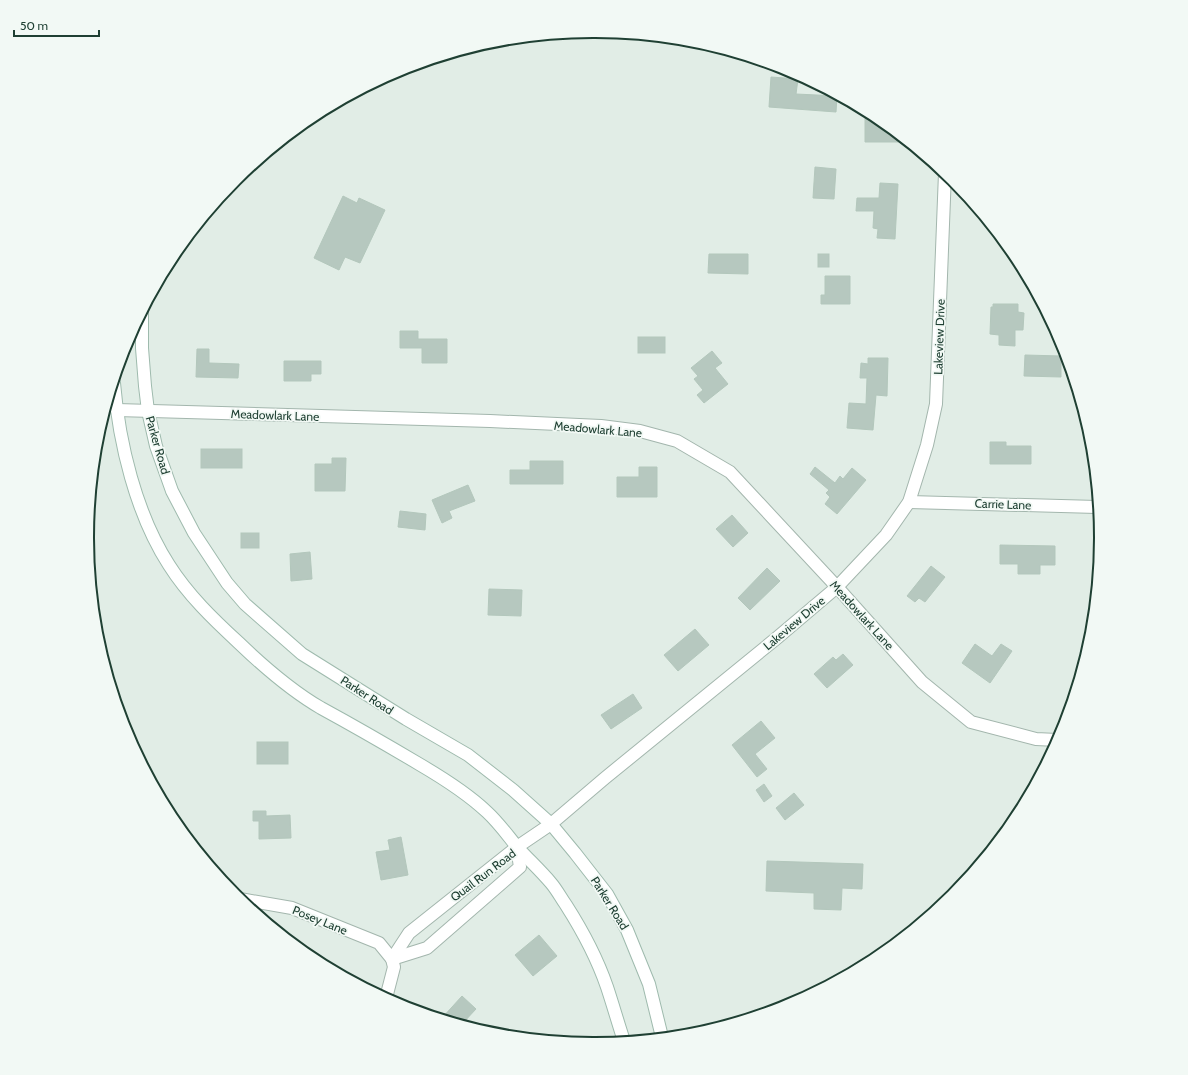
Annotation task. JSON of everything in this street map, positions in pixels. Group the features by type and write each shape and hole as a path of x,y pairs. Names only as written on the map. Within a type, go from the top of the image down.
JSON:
{"street":[{"name":"Lakeview Drive","path":"517,847 551,824 837,587 886,535 909,502 927,445 936,404 945,182"},
{"name":"Parker Road","path":"142,326 142,348 148,411 156,446 172,491 194,533 227,583 245,604 302,654 406,719 468,755 513,790 551,824 607,894 628,930 649,984 661,1033"},
{"path":"115,397 121,437 143,513 155,541 169,566 199,604 265,668 288,687 319,707 387,745 461,790 488,812 517,847 553,884 573,916 590,947 607,986 622,1036"},
{"name":"Meadowlark Lane","path":"116,410 601,426 647,433 677,441 730,472 837,587 922,682 972,722 1036,739 1050,740"},
{"name":"Carrie Lane","path":"909,502 1092,507"},
{"name":"Quail Run Road","path":"517,847 520,867 427,948 392,959 409,933 517,847"},
{"name":"Posey Lane","path":"252,901 292,908 378,943 392,959"},
{"path":"388,992 394,967 392,959"}],"building":[{"path":"771,77 790,78 798,82 796,94 826,95 837,101 836,112 769,107"},
{"path":"865,118 899,142 865,142"},
{"path":"815,167 836,169 834,199 813,198"},
{"path":"880,183 898,184 895,239 877,238 878,229 873,228 874,211 856,211 857,198 879,198"},
{"path":"343,196 357,203 359,198 385,210 360,263 345,257 339,270 314,258"},
{"path":"709,254 748,254 748,274 708,273"},
{"path":"818,254 829,254 829,267 818,267"},
{"path":"825,276 850,276 850,304 821,304 821,295 825,295"},
{"path":"993,304 1018,304 1018,312 1024,313 1023,330 1015,330 1015,346 999,345 999,335 990,334 991,307 993,307"},
{"path":"400,331 418,331 418,339 447,339 447,363 422,363 422,348 400,348"},
{"path":"638,337 665,337 665,353 638,353"},
{"path":"197,349 209,349 209,363 239,364 238,378 196,377"},
{"path":"712,351 722,363 715,368 728,384 704,403 697,395 703,390 694,379 698,376 691,368"},
{"path":"1025,355 1059,356 1061,362 1061,377 1024,376"},
{"path":"868,358 888,358 887,396 876,395 873,430 847,428 849,403 866,404 867,378 860,378 861,363 868,364"},
{"path":"284,361 321,361 321,374 311,374 311,381 284,381"},
{"path":"990,442 1006,442 1006,446 1031,446 1031,464 990,464"},
{"path":"201,449 242,449 242,468 201,468"},
{"path":"332,458 346,458 345,491 315,491 315,464 332,464"},
{"path":"530,461 563,461 563,484 510,484 510,470 530,470"},
{"path":"639,467 657,467 657,497 617,497 617,477 639,477"},
{"path":"815,467 835,483 840,476 843,479 852,468 866,480 837,514 825,504 830,497 826,493 829,490 810,474"},
{"path":"468,485 475,501 449,511 452,518 442,523 432,500"},
{"path":"400,511 426,514 425,530 398,527"},
{"path":"732,515 748,533 733,547 716,529"},
{"path":"241,533 259,533 259,548 241,548"},
{"path":"1000,545 1055,546 1055,565 1040,565 1040,574 1018,574 1018,564 1000,564"},
{"path":"310,552 312,579 291,581 290,554"},
{"path":"931,566 945,577 925,602 919,598 915,602 907,596"},
{"path":"767,568 780,581 750,610 738,598"},
{"path":"489,589 522,590 521,616 488,615"},
{"path":"695,629 709,645 678,671 664,655"},
{"path":"975,644 992,656 1001,644 1012,651 990,683 962,663"},
{"path":"843,654 853,665 827,688 814,674 833,657 836,660"},
{"path":"633,694 642,708 611,729 601,715"},
{"path":"761,721 775,738 755,754 767,769 757,777 732,745"},
{"path":"257,742 288,742 288,764 257,764"},
{"path":"764,784 772,796 764,802 756,790"},
{"path":"794,793 804,805 785,820 776,808"},
{"path":"253,811 266,811 266,816 290,815 291,838 259,839 259,821 253,821"},
{"path":"401,837 408,875 381,880 376,852 390,850 388,840"},
{"path":"767,861 863,864 862,889 842,888 841,910 814,909 814,893 766,891"},
{"path":"539,935 557,956 533,976 515,955"},
{"path":"462,996 476,1009 466,1020 446,1014"}]}
